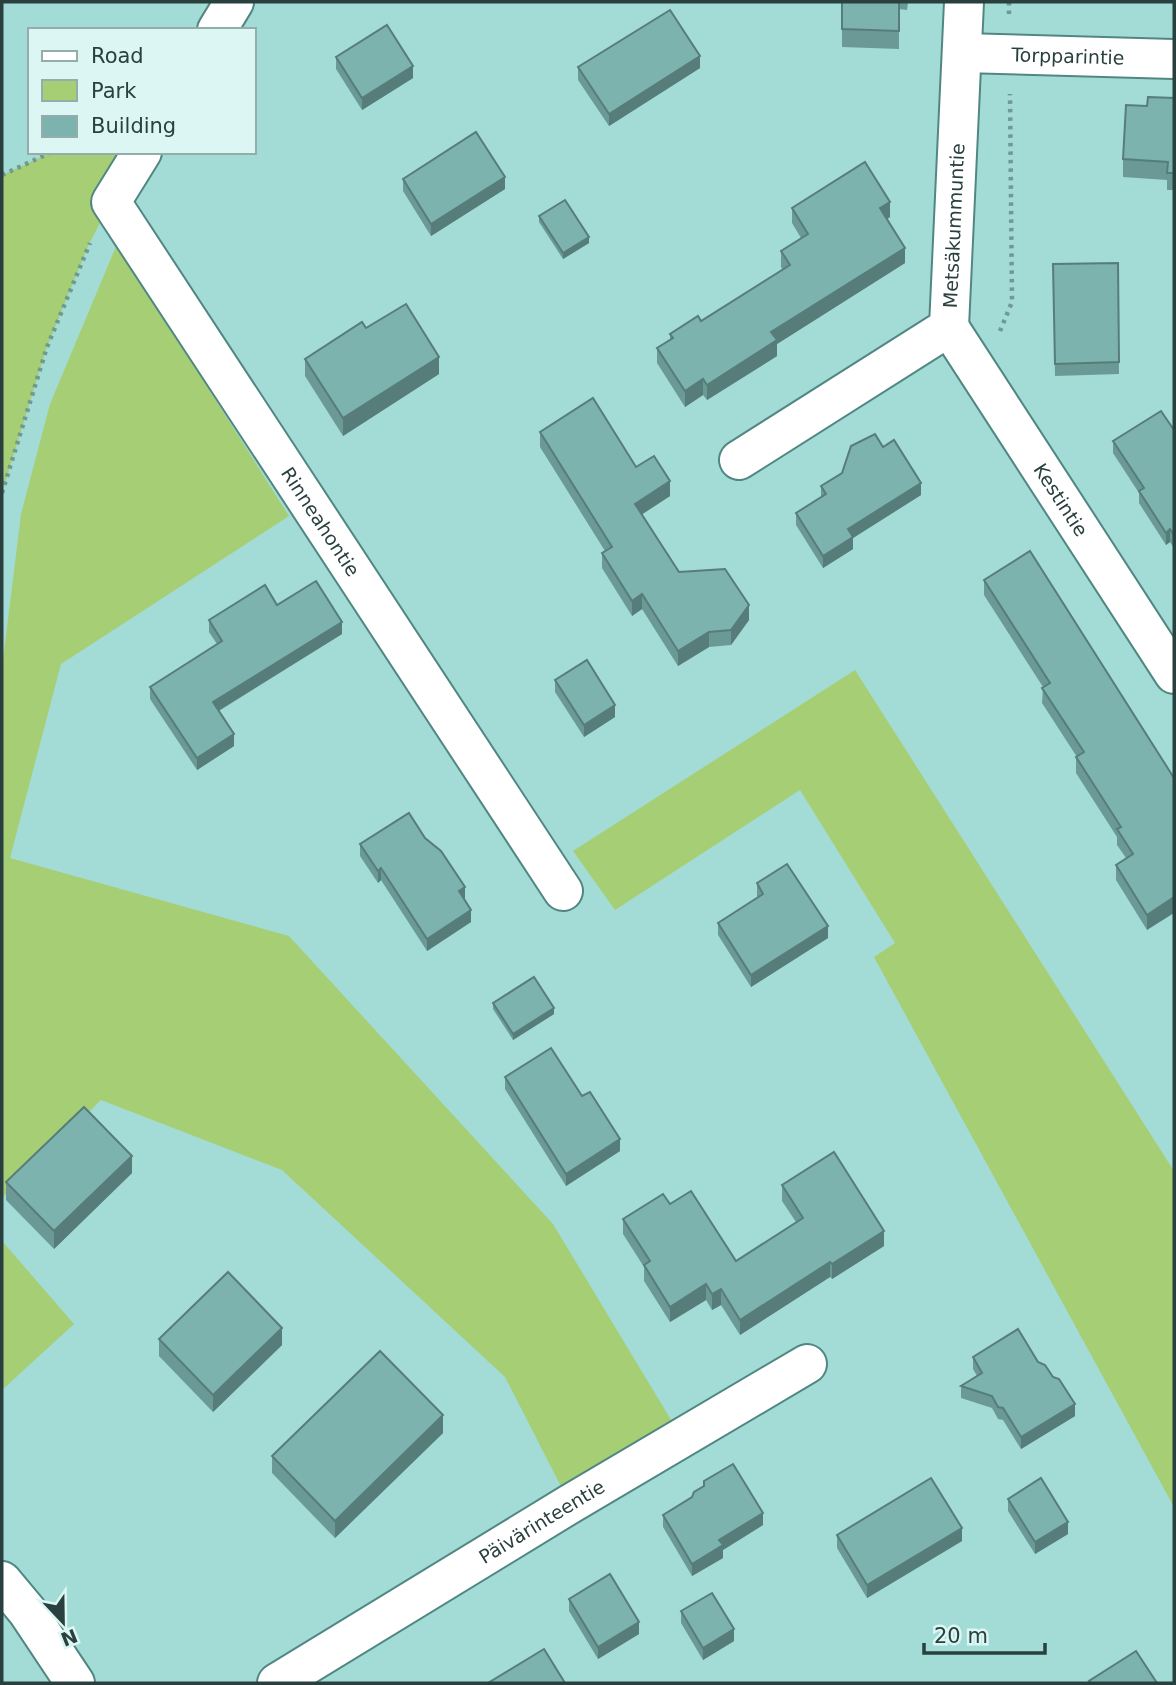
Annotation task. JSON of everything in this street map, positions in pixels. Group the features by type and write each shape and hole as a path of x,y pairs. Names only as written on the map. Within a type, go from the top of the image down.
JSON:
{"street":[{"path":"218,28 234,2"},
{"name":"Metsäkummuntie","path":"739,460 949,327 964,2"},
{"name":"Torpparintie","path":"963,53 1174,59"},
{"path":"111,202 141,154"},
{"name":"Rinneahontie","path":"111,202 563,891"},
{"name":"Kestintie","path":"949,327 1174,674"},
{"name":"Päivärinteentie","path":"277,1683 570,1504 807,1364"},
{"path":"2,1580 27,1611 75,1683"}],"path":[{"path":"981,376 1012,302 1009,2"},
{"path":"2,175 48,154"},
{"path":"2,493 47,347 89,244 111,202"}],"green space":[{"path":"48,154 123,154 111,202 89,244 47,347 2,493 2,175"},
{"path":"117,244 289,516 61,664 10,858 289,936 553,1224 682,1438 570,1504 505,1377 282,1170 101,1100 2,1198 2,668 21,514 50,404"},
{"path":"855,670 1174,1171 1174,1507 874,957 895,943 800,790 615,910 573,851"},
{"path":"2,1241 74,1324 2,1390"}],"building":[{"path":"842,2 899,2 899,31 842,29"},
{"path":"670,10 700,56 609,114 578,67"},
{"path":"387,25 413,66 362,98 336,57"},
{"path":"1148,97 1174,98 1174,173 1167,173 1168,162 1123,159 1126,105 1147,106"},
{"path":"476,132 505,177 431,224 403,179"},
{"path":"865,162 890,202 880,208 905,248 771,332 777,340 707,385 703,379 685,391 657,348 673,338 670,334 698,316 701,321 790,265 781,251 808,234 792,208"},
{"path":"565,200 589,237 563,253 539,216"},
{"path":"1118,263 1119,362 1055,364 1053,264"},
{"path":"406,304 439,357 343,418 305,359 362,322 366,328"},
{"path":"593,398 636,467 654,456 670,481 635,504 679,572 725,569 749,605 731,630 709,632 678,651 642,594 632,601 602,553 612,547 540,432"},
{"path":"1161,411 1174,430 1174,535 1170,529 1166,533 1139,491 1144,488 1113,441"},
{"path":"875,434 883,447 894,440 921,483 848,529 853,537 823,556 796,513 826,494 821,486 842,473 851,446"},
{"path":"1030,551 1174,778 1174,897 1147,915 1116,865 1133,854 1117,829 1121,827 1076,757 1084,752 1042,688 1050,683 984,580"},
{"path":"316,581 342,622 213,702 234,734 197,758 150,687 222,641 209,620 265,585 277,605"},
{"path":"587,660 615,705 584,725 555,680"},
{"path":"409,813 425,838 441,851 465,887 459,891 471,910 427,939 381,868 378,871 360,844"},
{"path":"787,864 828,926 751,975 718,923 763,894 757,883"},
{"path":"534,977 554,1008 513,1034 493,1003"},
{"path":"551,1048 582,1096 590,1092 620,1139 566,1174 505,1077"},
{"path":"84,1107 132,1156 54,1231 6,1182"},
{"path":"834,1152 884,1231 740,1320 721,1289 712,1294 706,1284 670,1307 644,1265 650,1261 623,1219 663,1194 670,1204 691,1191 736,1261 803,1218 782,1185"},
{"path":"228,1272 282,1328 213,1395 159,1339"},
{"path":"1018,1329 1038,1362 1045,1365 1053,1377 1059,1379 1075,1404 1021,1437 992,1396 961,1386 982,1373 973,1357"},
{"path":"380,1351 443,1415 335,1521 272,1456"},
{"path":"733,1464 763,1513 719,1540 723,1545 692,1564 663,1515 692,1497 694,1492 704,1486 704,1481"},
{"path":"931,1478 962,1528 867,1585 837,1535"},
{"path":"1041,1478 1068,1522 1035,1542 1008,1499"},
{"path":"610,1574 639,1622 598,1647 569,1599"},
{"path":"712,1593 734,1629 703,1648 681,1611"},
{"path":"544,1649 565,1683 488,1683"},
{"path":"1136,1651 1157,1683 1089,1681"}]}
